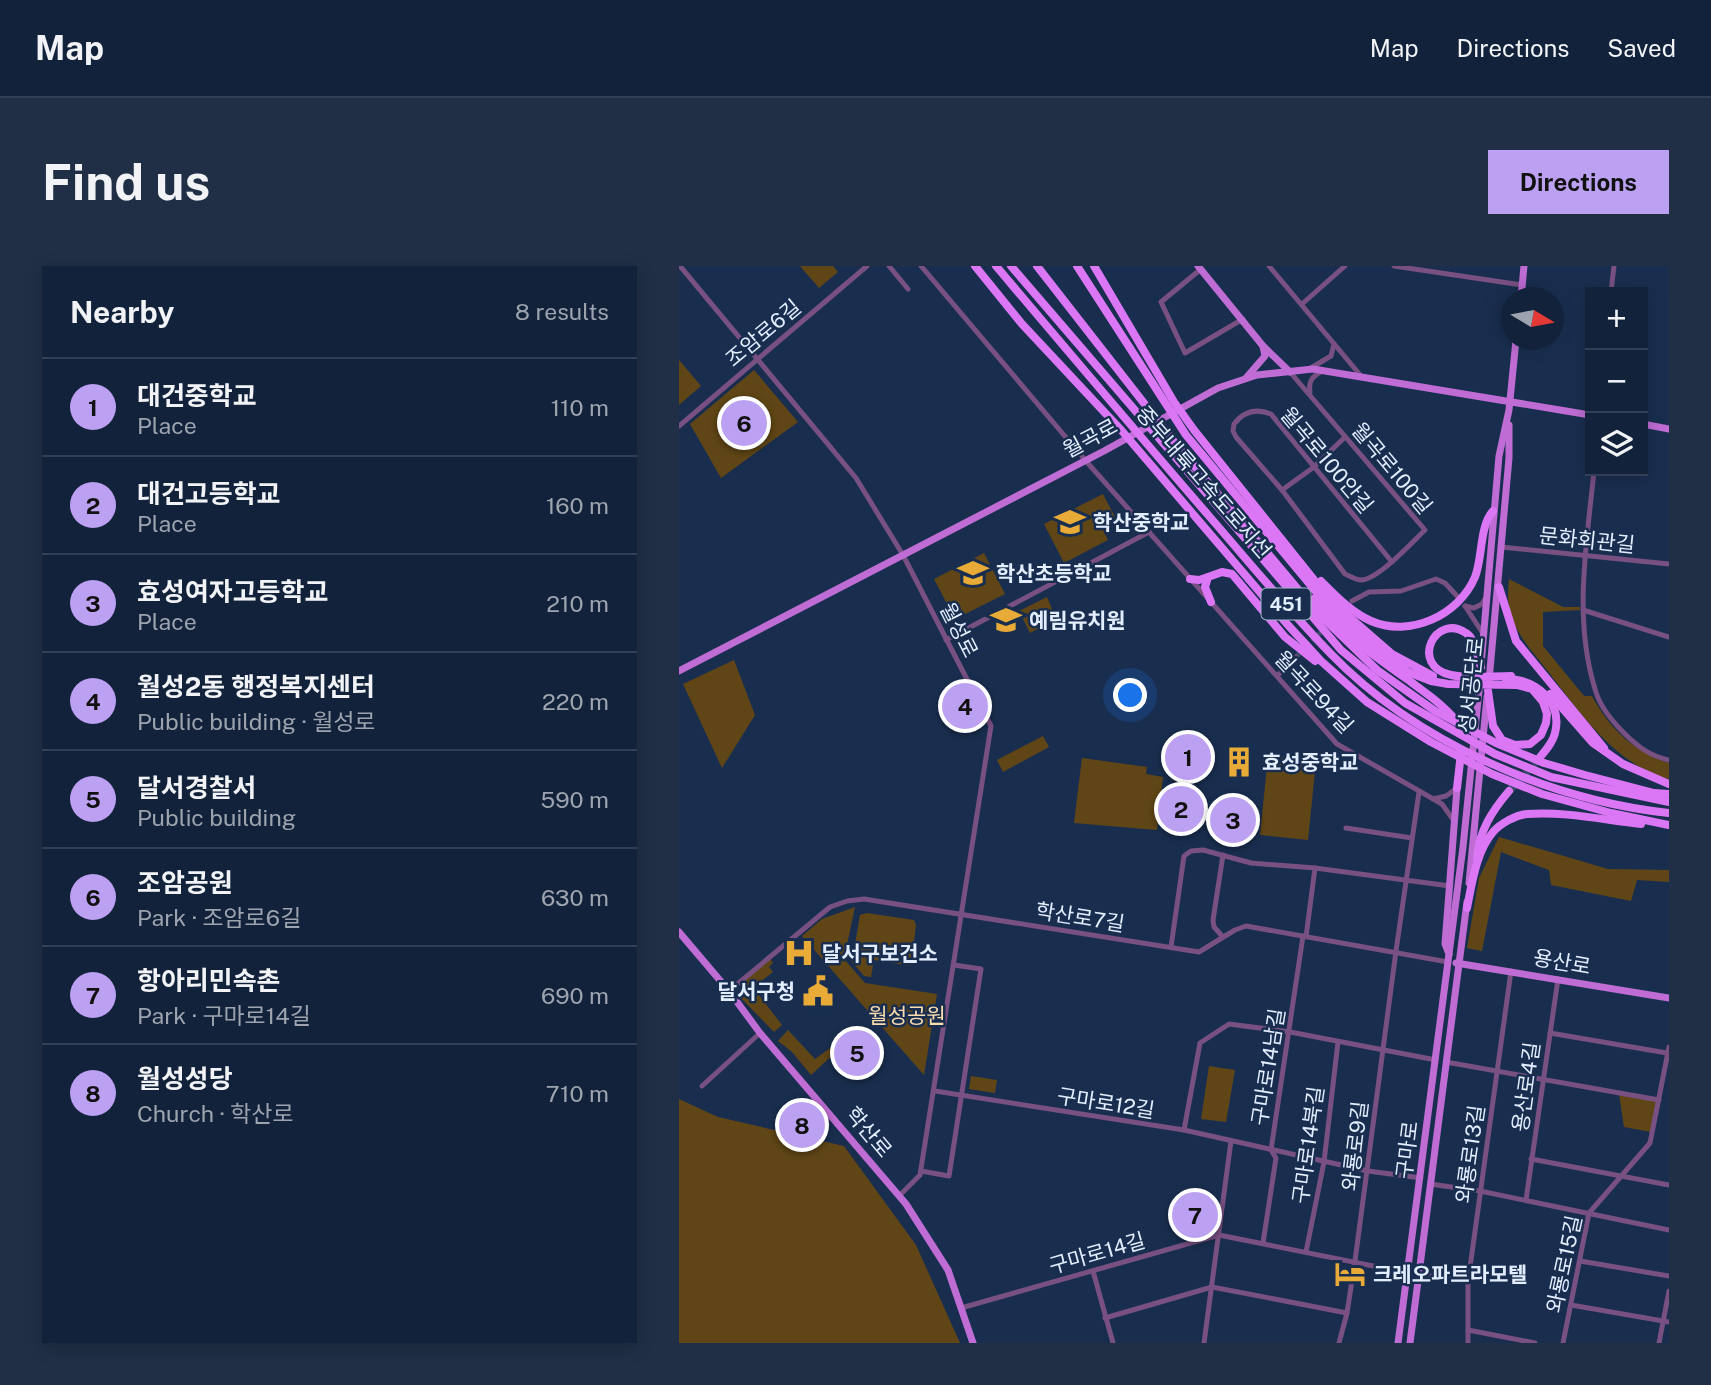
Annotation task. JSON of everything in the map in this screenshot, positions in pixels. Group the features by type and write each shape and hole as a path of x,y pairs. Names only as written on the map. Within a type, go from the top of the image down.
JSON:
{"highway":[{"path":"975,266 1022,324 1122,431 1287,624 1321,661 1367,702"},
{"name":"중부내륙고속도로지선","path":"996,266 1156,456 1332,656 1375,693 1493,769 1602,802 1669,813"},
{"name":"중부내륙고속도로지선","path":"1011,266 1341,650 1405,703 1434,715 1495,754 1551,777 1669,802"},
{"path":"1037,266 1175,443 1317,612 1377,670 1434,715 1543,763 1654,793 1669,794"},
{"path":"1077,266 1190,432 1327,605 1390,659 1408,672 1431,681 1532,680 1544,687 1593,743 1644,774 1669,784"},
{"path":"1094,266 1170,404"},
{"path":"1190,432 1331,601 1392,654 1429,675 1466,680"},
{"path":"1295,555 1354,612 1373,622 1386,625 1415,625 1440,616 1465,595 1475,577 1487,519 1493,511"},
{"path":"1282,550 1322,608 1356,641 1436,698 1455,719 1461,751 1457,788"},
{"path":"1190,579 1199,580 1222,572 1232,574 1285,637 1367,702 1431,743 1493,769 1542,794 1669,826"},
{"path":"1208,577 1205,587 1212,602"},
{"path":"1499,587 1516,642 1611,756"},
{"path":"1466,680 1436,669 1432,663 1428,650 1438,633 1449,629 1468,634 1481,667"},
{"path":"1500,680 1516,679 1531,683 1542,690 1551,703 1555,732 1540,757"},
{"path":"1488,691 1493,726 1502,740 1515,745 1530,744 1541,734 1546,723 1547,714 1543,702 1532,689 1500,680"},
{"path":"1467,908 1476,867 1478,842 1493,810 1509,791"},
{"path":"1476,867 1494,831 1509,820 1524,814 1669,826"}],"main road":[{"path":"1522,285 1524,266"},
{"path":"1199,268 1263,346 1290,372"},
{"path":"1247,378 1265,356 1263,346"},
{"name":"성서공단로","path":"1459,963 1467,908 1499,587 1515,350"},
{"name":"월곡로","path":"679,671 1218,388 1257,375 1322,370 1510,406 1585,414"},
{"name":"성서공단로","path":"1449,959 1481,667 1499,456 1510,406"},
{"path":"1648,425 1669,429"},
{"path":"1449,959 1445,944 1457,788"},
{"name":"학산로","path":"679,932 760,1033 900,1195 949,1270 973,1343"},
{"name":"용산로","path":"1449,959 1459,963 1669,998"},
{"name":"구마로","path":"1398,1343 1449,959"},
{"name":"구마로","path":"1410,1343 1459,963"}],"street":[{"name":"월성로","path":"680,266 856,478 903,555 992,726 921,1171"},
{"name":"조암로6길","path":"679,425 867,266"},
{"path":"889,266 908,289"},
{"name":"월곡로94길","path":"921,266 1085,460 1337,744 1433,799 1448,811 1456,824"},
{"path":"1269,266 1361,376"},
{"path":"1301,304 1345,266"},
{"path":"1394,266 1522,285"},
{"path":"1612,287 1614,266"},
{"path":"1199,268 1161,302 1185,353 1243,320"},
{"path":"1308,369 1331,356 1334,344"},
{"path":"1310,395 1308,386 1313,376 1322,370"},
{"name":"월곡로100길","path":"1233,431 1282,490 1345,574 1361,580 1369,578 1392,562 1425,530 1290,372"},
{"name":"월곡로100안길","path":"1233,431 1234,424 1246,413 1263,411 1271,414 1392,562"},
{"path":"1282,490 1314,467 1345,437"},
{"path":"1594,476 1583,610 1595,691 1612,720 1633,742 1653,756 1669,760"},
{"path":"946,640 1149,532"},
{"name":"문화회관길","path":"1501,547 1669,564"},
{"path":"1352,601 1369,592 1401,591 1436,579 1445,583 1457,596"},
{"path":"1484,635 1465,606 1479,607 1487,596"},
{"path":"1583,610 1669,637"},
{"path":"1277,676 1296,657"},
{"path":"1433,799 1446,796 1457,788"},
{"name":"와룡로9길","path":"1339,1343 1347,1313 1355,1261 1419,792"},
{"path":"1346,828 1412,838"},
{"path":"1171,947 1184,856 1191,851 1203,850 1251,863 1315,868 1450,886"},
{"path":"1223,855 1213,920 1214,927 1223,937"},
{"name":"구마로14남길","path":"1262,1243 1276,1158 1271,1150 1315,868"},
{"name":"학산로7길","path":"729,991 830,907 847,901 873,900 963,913 1199,952 1246,926 1449,959"},
{"path":"900,1195 921,1171 949,1176 981,968 954,965"},
{"name":"와룡로13길","path":"1468,1343 1468,1282 1511,970"},
{"name":"용산로4길","path":"1526,1200 1558,979"},
{"path":"1184,1130 1200,1043 1229,1024 1290,1032 1436,1060"},
{"path":"702,1086 760,1033"},
{"path":"1550,1033 1668,1050"},
{"name":"구마로14북길","path":"1306,1252 1324,1161 1338,1042"},
{"name":"와룡로15길","path":"1563,1343 1589,1213 1650,1143 1668,1050"},
{"path":"1445,1062 1659,1100"},
{"name":"구마로12길","path":"935,1091 1184,1130 1368,1171 1421,1178"},
{"path":"1204,1343 1231,1141"},
{"path":"1531,1159 1669,1185"},
{"path":"1430,1184 1480,1191 1669,1230"},
{"name":"구마로14길","path":"961,1308 1220,1235 1408,1273"},
{"path":"1580,1261 1669,1276"},
{"path":"1093,1271 1113,1343"},
{"path":"1419,1274 1468,1282"},
{"path":"1105,1318 1212,1287 1347,1313"},
{"path":"1658,1343 1666,1322 1669,1291"},
{"path":"1571,1305 1666,1322"},
{"path":"1468,1330 1535,1343"}],"green space":[{"path":"800,266 833,266 838,272 819,288"},
{"path":"679,360 701,386 679,405"},
{"path":"754,370 798,422 721,478 690,424"},
{"path":"1103,494 1117,521 1102,528 1108,540 1064,563 1044,524"},
{"path":"984,553 1005,594 955,619 934,579"},
{"path":"1509,579 1563,607 1580,607 1580,610 1543,612 1543,646 1584,696 1592,696 1615,729 1644,752 1669,763 1669,779 1650,772 1616,750 1575,706 1518,632 1509,607"},
{"path":"1047,597 1056,619 1030,633 1019,611"},
{"path":"734,660 755,715 722,768 683,684"},
{"path":"1043,736 1049,747 1003,772 997,760"},
{"path":"1268,756 1316,761 1308,840 1260,835"},
{"path":"1082,758 1147,767 1146,774 1163,777 1157,830 1074,823"},
{"path":"1499,837 1608,869 1669,870 1669,882 1637,880 1631,901 1551,885 1549,870 1501,852 1482,951 1467,948 1479,878"},
{"name":"월성공원","path":"855,907 844,959 865,983 937,994 924,1075 802,936 822,919"},
{"path":"867,913 914,920 916,925 911,966 874,960 871,977 864,976 852,962 860,915"},
{"path":"770,958 773,963 769,967 773,972 755,986 755,990 782,1025 774,1032 741,998 740,992 749,975"},
{"path":"788,1030 815,1059 833,1046 837,1051 811,1075 792,1052 778,1041"},
{"path":"1209,1066 1235,1070 1226,1122 1201,1119"},
{"path":"971,1076 997,1080 995,1093 969,1089"},
{"path":"1619,1094 1657,1101 1651,1132 1624,1127"},
{"path":"679,1099 718,1117 844,1146 916,1245 960,1343 679,1343"}],"tunnel":[{"path":"1296,657 1326,627"},
{"path":"1509,791 1540,757"}],"place":[{"name":"조암공원","path":"744,423"},
{"name":"학산중학교","path":"1070,522"},
{"name":"학산초등학교","path":"973,573"},
{"name":"예림유치원","path":"1006,620"},
{"name":"월성2동 행정복지센터","path":"965,706"},
{"name":"대건중학교","path":"1188,757"},
{"name":"효성중학교","path":"1239,762"},
{"name":"대건고등학교","path":"1181,809"},
{"name":"효성여자고등학교","path":"1233,820"},
{"name":"달서구보건소","path":"799,953"},
{"name":"달서구청","path":"818,991"},
{"name":"달서경찰서","path":"857,1053"},
{"name":"월성성당","path":"802,1125"},
{"name":"항아리민속촌","path":"1195,1215"},
{"name":"크레오파트라모텔","path":"1350,1274"}]}
